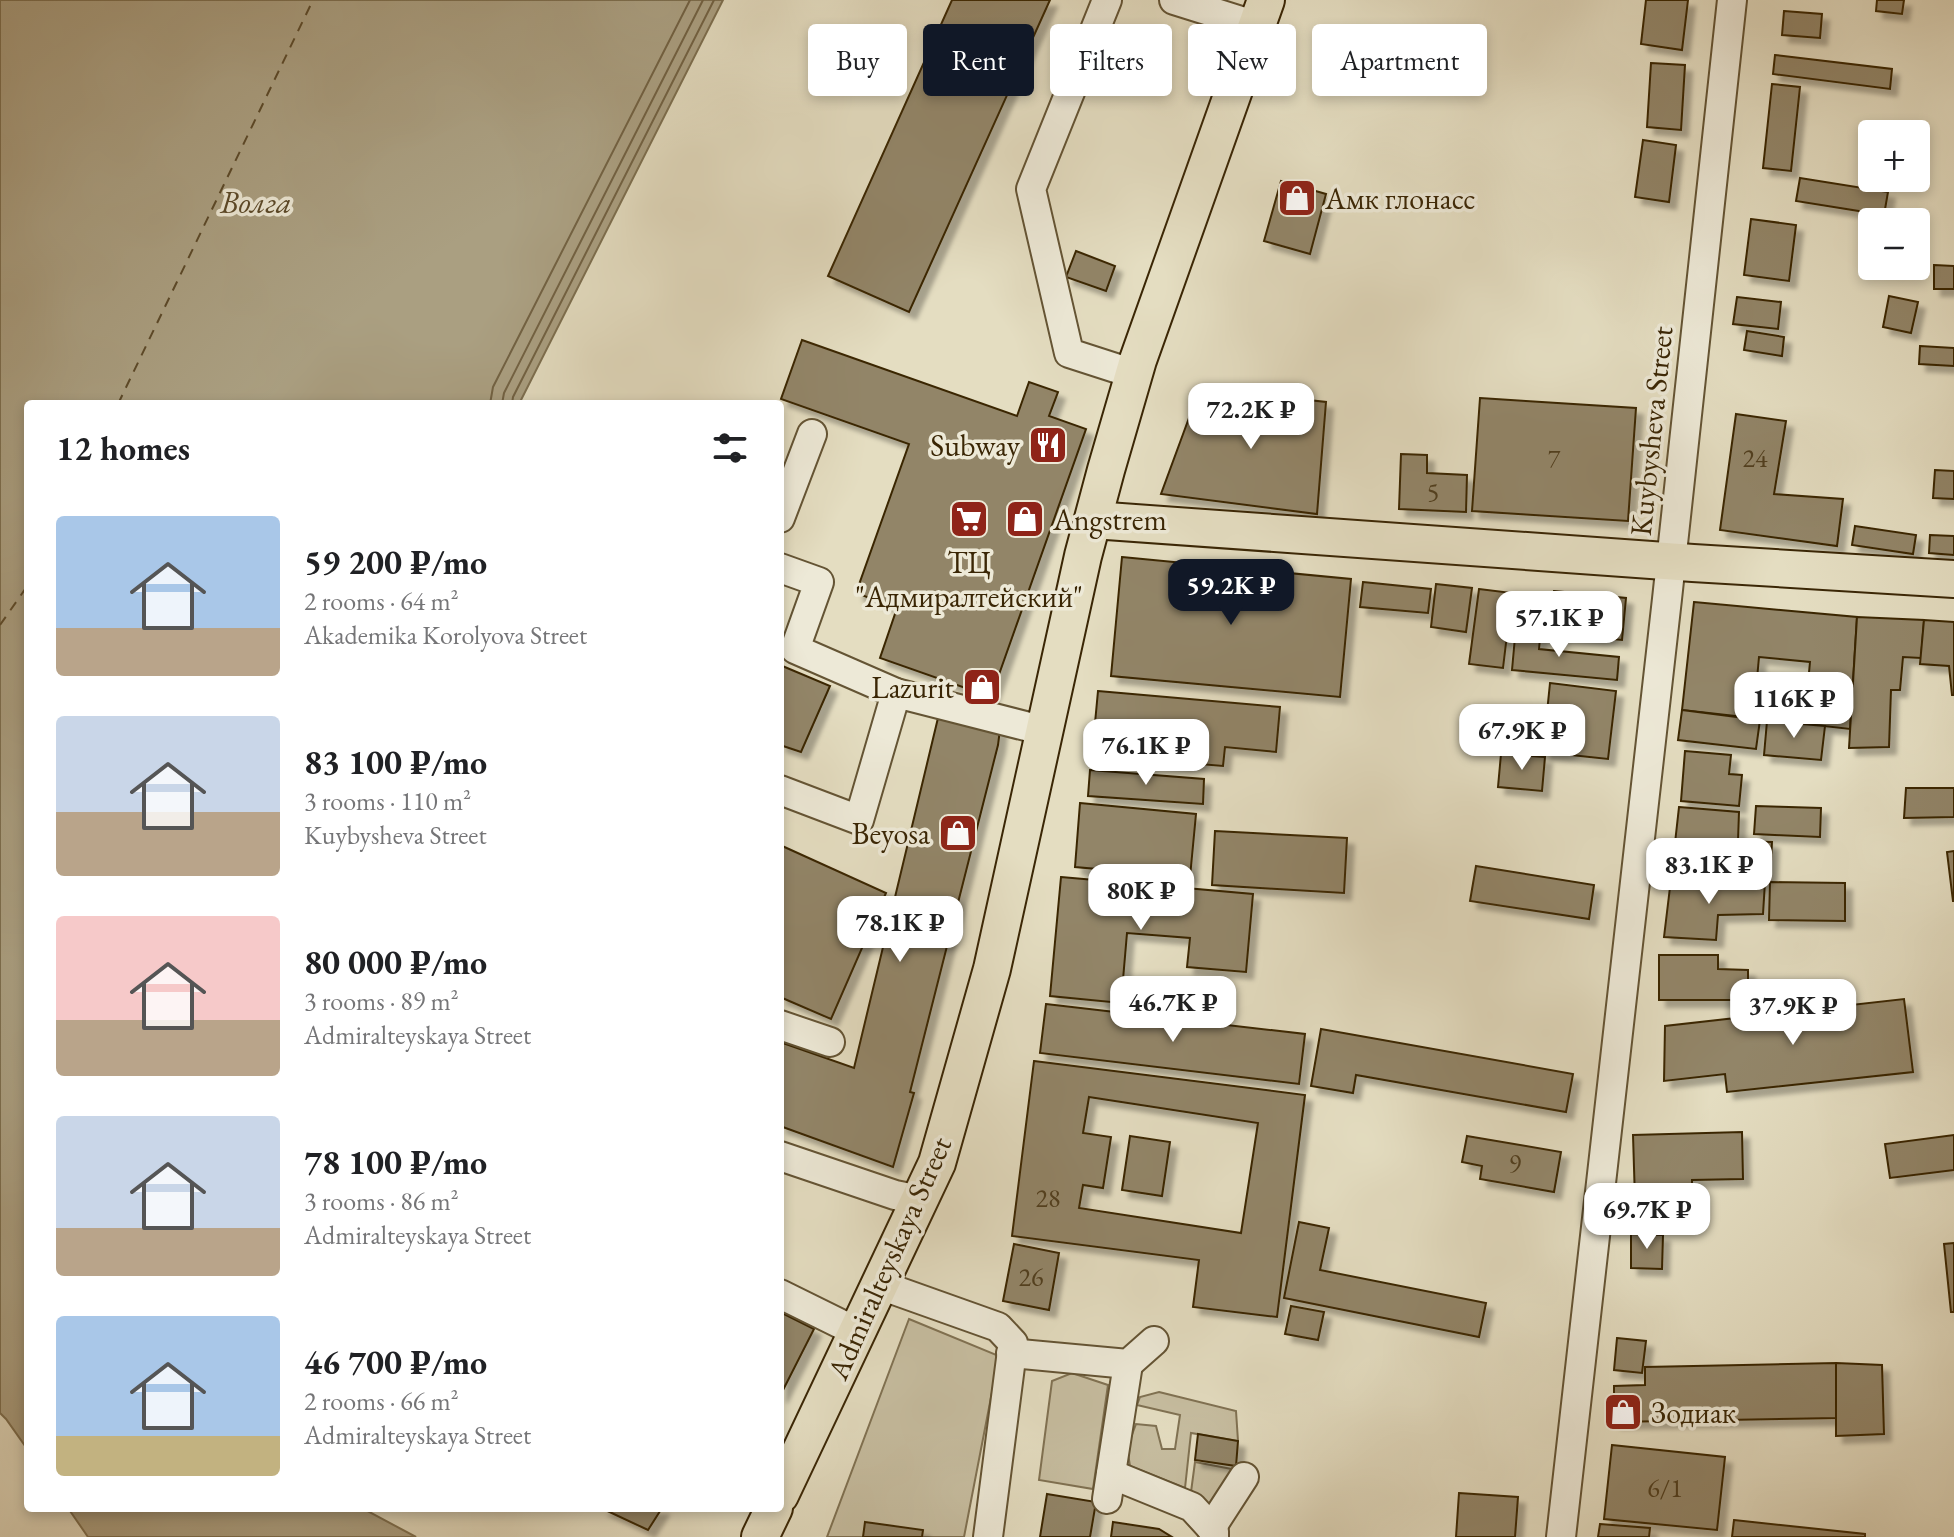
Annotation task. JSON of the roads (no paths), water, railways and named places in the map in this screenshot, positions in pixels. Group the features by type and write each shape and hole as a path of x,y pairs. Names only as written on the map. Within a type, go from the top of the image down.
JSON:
{"main road":[{"name":"Admiralteyskaya Street","path":"784,1487 937,1163 992,969 1093,520 1134,374 1262,13"},
{"path":"1093,520 1954,579"},
{"path":"760,1537 772,1512"}],"street":[{"path":"1107,0 1031,189 1069,353 1134,374"},
{"path":"1174,0 1262,13"},
{"name":"Kuybysheva Street","path":"1561,1537 1732,0"},
{"path":"784,508 812,434"},
{"path":"784,569 819,582 795,649 896,693 1045,731"},
{"path":"784,792 859,820 896,693"},
{"path":"784,1026 830,1042"},
{"path":"784,1157 895,1195 920,1200"},
{"path":"880,1285 998,1327 1013,1343 988,1537"},
{"path":"784,1296 857,1332"},
{"path":"1154,1341 1128,1364 1109,1486 1192,1507 1213,1533 1244,1477"},
{"path":"1011,1353 1128,1364"}],"water":[{"name":"Волга","path":"0,0 723,0 521,400 24,400 24,1444 0,1413"},
{"path":"71,1512 369,1512 416,1537 88,1537"}],"place":[{"name":"Амк глонасс","path":"1297,198"},
{"name":"Subway","path":"1048,445"},
{"name":"ТЦ \"Адмиралтейский\"","path":"969,519"},
{"name":"Angstrem","path":"1025,519"},
{"name":"Lazurit","path":"982,687"},
{"name":"Beyosa","path":"958,833"},
{"name":"Зодиак","path":"1623,1412"}]}
